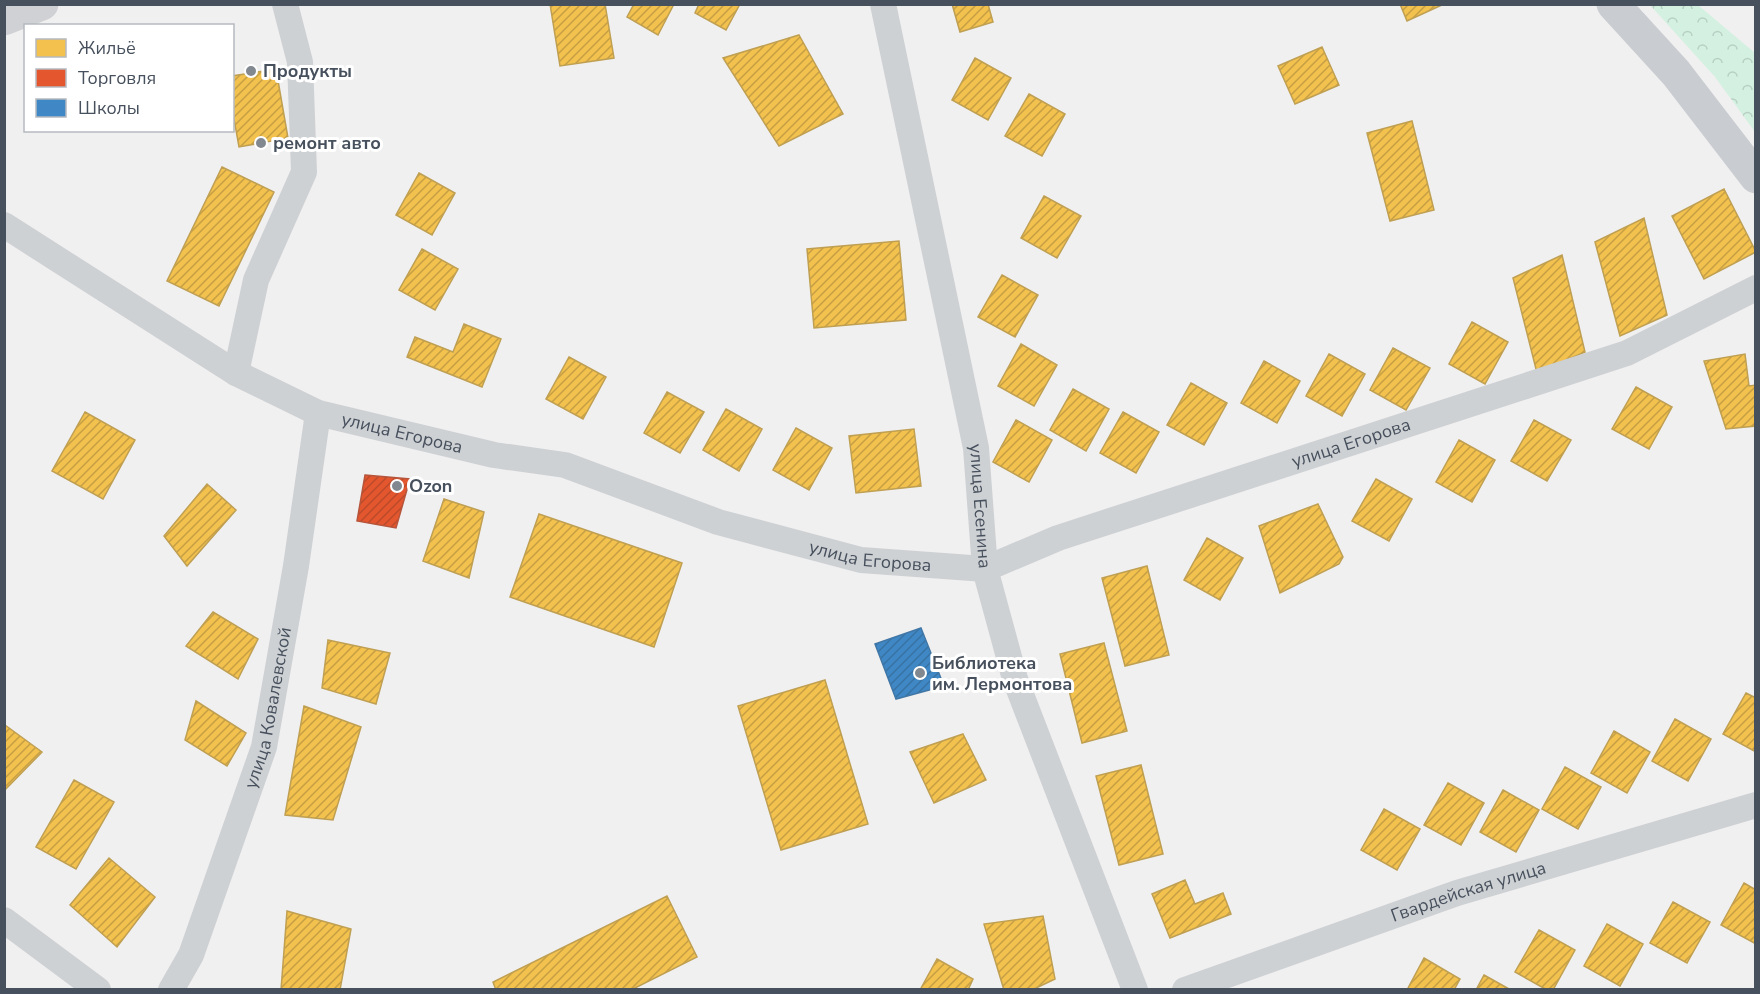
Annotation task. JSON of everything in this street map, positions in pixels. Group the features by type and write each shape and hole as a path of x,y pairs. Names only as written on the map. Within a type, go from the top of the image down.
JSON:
{"main road":[{"path":"1613,4 1676,73 1755,177"}],"street":[{"path":"4,19 42,4"},
{"path":"236,373 256,280 304,172 300,62 285,4"},
{"name":"улица Есенина","path":"883,4 976,448 985,569 1015,679 1136,990"},
{"name":"улица Егорова","path":"4,225 236,373 318,413 494,455 565,465 718,522 861,560 985,569 1058,538 1627,353 1755,288"},
{"name":"улица Ковалевской","path":"171,990 191,955 264,747 296,566 318,413"},
{"name":"Гвардейская улица","path":"1185,990 1457,893 1755,804"},
{"path":"4,920 98,990"}],"green space":[{"path":"1650,5 1698,5 1755,53 1755,132 1715,77"}],"building: Жильё":[{"path":"550,4 605,4 614,58 560,66"},
{"path":"634,4 674,4 658,35 627,17"},
{"path":"699,4 740,4 726,30 695,13"},
{"path":"952,4 988,4 993,22 960,32"},
{"path":"1400,4 1444,4 1407,21"},
{"path":"799,35 843,114 779,146 723,58"},
{"path":"1322,47 1339,85 1295,104 1278,66"},
{"path":"975,58 1011,78 988,120 952,100"},
{"path":"276,69 288,138 239,147 234,119 234,76"},
{"path":"1029,94 1065,114 1042,156 1005,136"},
{"path":"1412,121 1434,210 1390,221 1367,133"},
{"path":"222,167 274,192 219,306 167,281"},
{"path":"419,173 455,193 432,235 396,215"},
{"path":"1724,189 1756,252 1704,279 1672,216"},
{"path":"1044,196 1081,216 1057,258 1021,238"},
{"path":"1644,218 1667,315 1620,336 1595,242"},
{"path":"899,241 906,320 814,328 807,249"},
{"path":"422,249 458,269 435,310 399,290"},
{"path":"1562,255 1585,352 1537,373 1513,278"},
{"path":"1002,275 1038,295 1015,337 978,317"},
{"path":"1472,322 1508,342 1485,384 1449,364"},
{"path":"464,324 501,339 482,387 407,357 415,337 453,352"},
{"path":"1021,344 1057,365 1034,406 998,386"},
{"path":"1393,348 1430,368 1406,410 1370,390"},
{"path":"1329,354 1365,374 1342,416 1306,396"},
{"path":"1745,354 1749,386 1756,385 1756,426 1726,429 1704,361"},
{"path":"569,357 606,377 583,419 546,399"},
{"path":"1264,361 1300,381 1277,423 1241,403"},
{"path":"1191,383 1227,403 1204,445 1167,425"},
{"path":"1636,387 1672,407 1649,449 1612,429"},
{"path":"1073,389 1109,409 1086,451 1050,430"},
{"path":"667,392 704,412 680,453 644,433"},
{"path":"726,409 762,429 739,471 703,450"},
{"path":"85,412 135,440 103,499 52,471"},
{"path":"1123,412 1159,432 1136,473 1100,453"},
{"path":"1016,420 1052,440 1029,482 993,462"},
{"path":"1534,420 1571,440 1547,481 1511,461"},
{"path":"796,428 832,448 809,490 773,470"},
{"path":"914,429 921,486 856,493 849,436"},
{"path":"1459,440 1495,460 1472,502 1436,482"},
{"path":"1376,479 1412,499 1389,541 1352,521"},
{"path":"207,484 236,510 187,566 164,536"},
{"path":"444,499 484,512 469,578 423,561"},
{"path":"1318,504 1343,557 1339,564 1280,593 1259,526"},
{"path":"539,514 682,563 654,647 510,597"},
{"path":"1207,538 1243,558 1220,600 1184,580"},
{"path":"1147,566 1169,655 1125,666 1102,578"},
{"path":"213,612 258,639 238,679 186,646"},
{"path":"328,640 390,653 376,704 322,688"},
{"path":"1104,643 1127,731 1082,743 1060,654"},
{"path":"825,680 868,824 781,850 738,706"},
{"path":"1746,693 1756,698 1756,752 1723,734"},
{"path":"196,701 246,733 227,766 185,740"},
{"path":"304,706 361,727 333,820 285,815"},
{"path":"1675,719 1711,739 1688,781 1652,761"},
{"path":"4,725 42,752 4,791"},
{"path":"1614,731 1650,752 1627,793 1591,773"},
{"path":"963,734 986,780 934,803 910,752"},
{"path":"1141,765 1163,854 1119,865 1096,776"},
{"path":"1565,767 1601,787 1578,829 1542,809"},
{"path":"74,780 114,802 76,869 36,847"},
{"path":"1448,783 1484,803 1461,845 1424,825"},
{"path":"1503,790 1539,810 1516,852 1480,832"},
{"path":"1384,809 1420,829 1397,870 1361,850"},
{"path":"109,858 155,897 117,947 70,905"},
{"path":"1185,880 1195,904 1223,893 1231,914 1170,938 1152,894"},
{"path":"1744,883 1756,890 1756,944 1721,925"},
{"path":"667,896 697,957 631,990 496,990 493,982"},
{"path":"1673,902 1710,922 1687,963 1650,943"},
{"path":"287,911 351,929 340,990 281,990"},
{"path":"1043,916 1055,979 1032,990 1004,990 984,924"},
{"path":"1607,924 1643,944 1620,986 1584,966"},
{"path":"1539,930 1575,950 1553,990 1547,990 1515,972"},
{"path":"1424,958 1460,979 1454,990 1407,990"},
{"path":"937,959 973,979 968,990 920,990"},
{"path":"1484,975 1511,990 1476,990"}],"building: Торговля":[{"path":"365,475 410,479 396,528 357,521"}],"building: Школы":[{"path":"921,628 944,686 896,699 875,644"}],"place":[{"name":"Продукты","path":"251,71"},
{"name":"ремонт авто","path":"261,143"},
{"name":"Ozon","path":"397,486"},
{"name":"Библиотека им. Лермонтова","path":"920,673"}]}
